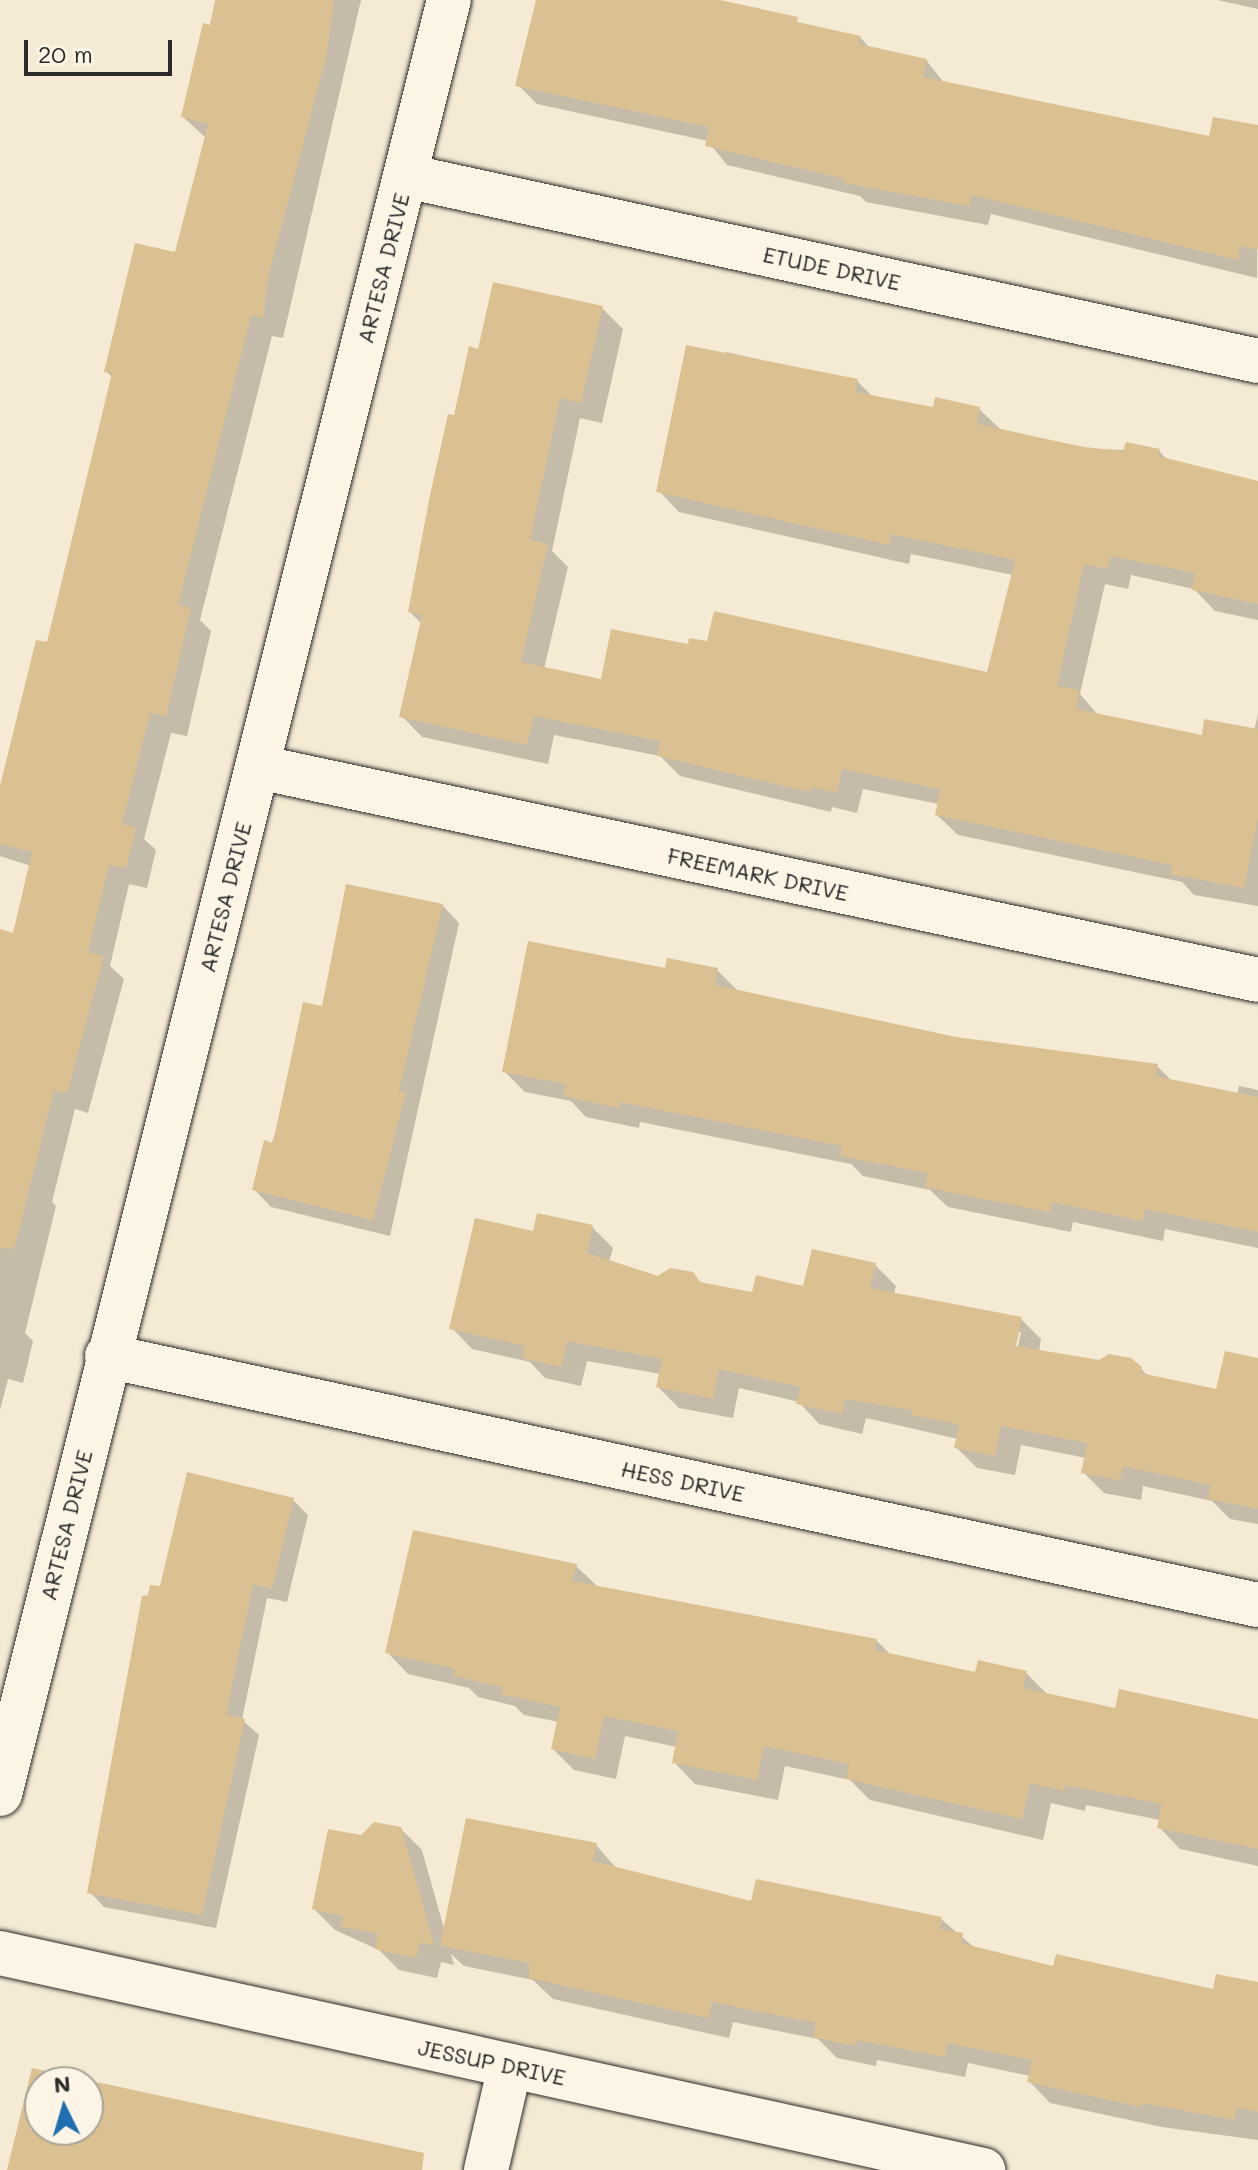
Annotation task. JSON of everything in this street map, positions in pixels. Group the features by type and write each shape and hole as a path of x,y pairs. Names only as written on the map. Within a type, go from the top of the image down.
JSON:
{"street":[{"name":"ARTESA DRIVE","path":"0,1794 107,1356 449,0"},
{"name":"ETUDE DRIVE","path":"406,176 1258,361"},
{"name":"FREEMARK DRIVE","path":"258,767 1258,980"},
{"name":"HESS DRIVE","path":"107,1356 1258,1605"},
{"name":"JESSUP DRIVE","path":"0,1953 983,2170"},
{"path":"486,2170 510,2066"}],"building":[{"path":"215,0 334,0 327,53 269,274 263,318 251,316 178,605 191,608 166,716 150,713 122,824 136,828 126,868 109,865 88,952 104,956 67,1093 54,1090 14,1249 0,1248 0,929 13,933 32,852 0,844 0,786 36,640 47,642 112,373 104,372 135,243 175,252 208,124 181,117 203,23 210,25"},
{"path":"536,0 720,0 798,17 797,22 861,36 859,44 927,59 923,77 1209,136 1213,117 1258,125 1258,250 1240,246 1238,260 972,195 969,206 844,183 845,179 705,146 709,127 515,86"},
{"path":"493,282 603,306 581,403 560,398 530,540 548,544 521,662 601,679 611,629 688,644 689,638 707,641 714,611 987,672 1015,560 891,534 889,545 656,492 686,345 858,379 855,392 933,407 935,397 980,407 977,424 1084,447 1123,451 1126,442 1160,449 1158,456 1258,481 1258,604 1192,590 1195,573 1111,556 1107,569 1084,564 1057,686 1079,690 1076,709 1202,735 1204,719 1258,729 1258,817 1244,888 1171,874 1172,865 935,815 940,789 842,769 837,793 811,787 810,792 657,756 660,741 534,716 527,745 399,717 422,615 408,612 429,500 448,414 454,415 469,346 478,349"},
{"path":"346,884 443,904 399,1091 406,1092 373,1220 252,1190 264,1140 273,1143 303,1002 322,1006"},
{"path":"528,941 665,968 667,958 718,968 715,985 956,1037 1158,1064 1155,1076 1258,1097 1258,1232 1145,1209 1142,1221 1052,1202 1050,1212 925,1187 928,1173 840,1156 842,1146 620,1102 619,1108 563,1096 566,1084 502,1072"},
{"path":"537,1213 593,1225 587,1253 658,1276 670,1268 693,1272 700,1282 752,1292 756,1275 803,1286 812,1249 876,1263 870,1288 1022,1317 1016,1346 1099,1360 1109,1354 1131,1358 1142,1367 1141,1373 1216,1389 1225,1351 1258,1358 1258,1509 1207,1499 1211,1485 1123,1466 1120,1480 1081,1473 1087,1443 1001,1426 995,1456 954,1448 959,1424 912,1415 912,1410 845,1399 842,1414 796,1404 801,1387 719,1369 713,1399 656,1387 662,1359 567,1341 561,1367 522,1358 525,1346 449,1329 475,1218 533,1231"},
{"path":"187,1472 294,1498 272,1589 253,1584 226,1715 245,1719 202,1915 87,1893 142,1596 148,1595 150,1585 160,1586"},
{"path":"413,1530 577,1564 572,1581 877,1639 875,1650 975,1672 978,1660 1027,1671 1023,1688 1115,1708 1119,1689 1258,1719 1258,1849 1157,1828 1162,1804 1065,1785 1064,1791 1030,1783 1022,1819 846,1779 849,1764 764,1746 757,1780 672,1763 678,1731 604,1716 595,1759 551,1749 560,1707 501,1694 502,1687 454,1676 455,1669 385,1653"},
{"path":"466,1818 597,1843 593,1861 751,1901 756,1879 942,1917 940,1929 963,1933 961,1943 1053,1966 1056,1954 1213,1989 1216,1974 1258,1982 1258,2112 1237,2108 1234,2120 1142,2103 1141,2107 1027,2082 1032,2060 947,2043 945,2057 856,2040 855,2046 813,2037 816,2023 712,2002 708,2018 529,1978 529,1963 440,1946"},
{"path":"374,1822 401,1827 434,1945 420,1942 416,1958 375,1949 378,1934 340,1926 343,1916 312,1909 328,1829 361,1835"},
{"path":"104,2084 424,2153 422,2170 7,2170 24,2101 24,2146 104,2146"}]}
